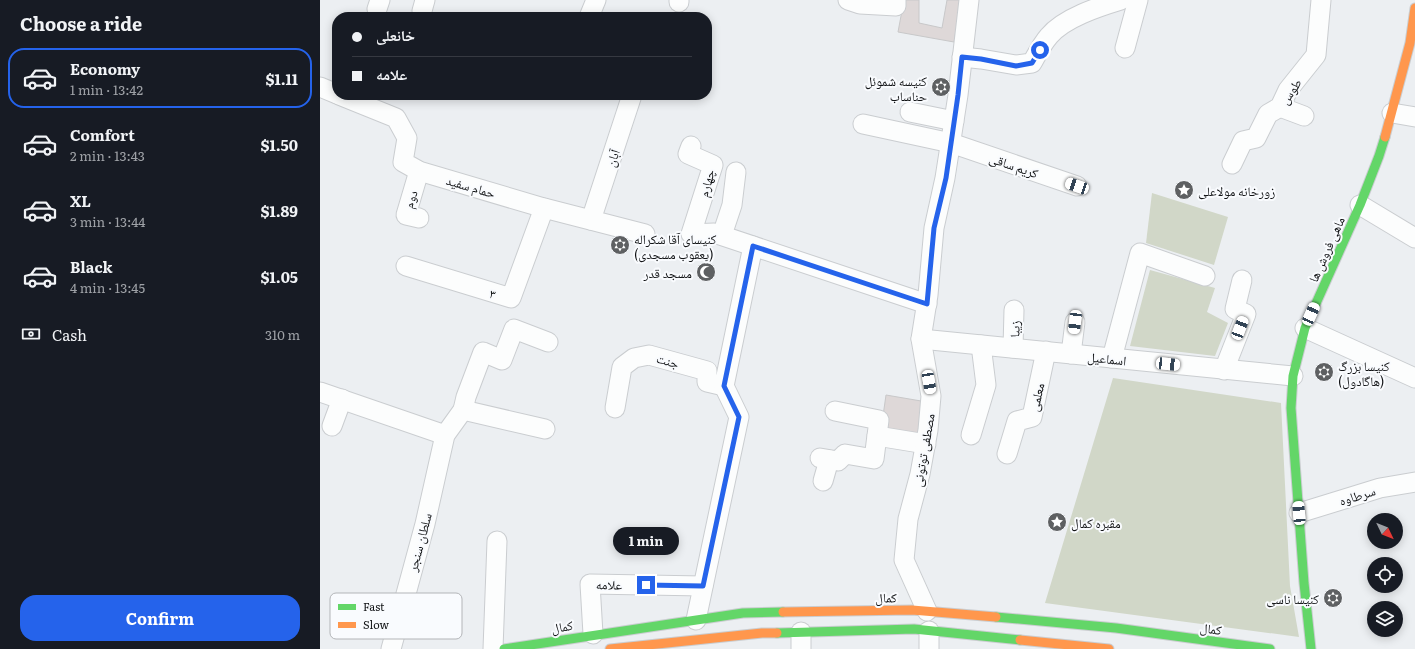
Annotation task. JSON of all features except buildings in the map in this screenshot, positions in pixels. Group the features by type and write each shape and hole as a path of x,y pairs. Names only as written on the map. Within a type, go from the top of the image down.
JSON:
{"main road":[{"name":"ماهی فروش ها","path":"1311,649 1304,584 1291,408 1293,376 1305,328 1360,205 1379,156 1410,43 1415,8"},
{"name":"کمال","path":"504,649 593,634 743,614 912,610 1116,628 1270,649"},
{"path":"610,649 762,633 801,640 914,629 929,640 1109,649"}],"street":[{"path":"591,12 596,0"},
{"path":"848,0 860,4 896,6 896,0"},
{"name":"مصطفی توتونی","path":"927,611 904,560 908,519 926,444 931,396 921,339 927,304 934,228 946,178 969,0"},
{"path":"962,57 1016,66 1032,63 1049,36 1064,23 1103,5 1121,0"},
{"path":"1125,48 1138,0"},
{"name":"طوس","path":"1232,164 1243,141 1256,138 1268,114 1280,106 1284,83 1316,54 1321,0"},
{"name":"حمام سفید","path":"320,87 332,92"},
{"name":"حمام سفید","path":"351,100 396,118 407,138 403,162 419,171 544,208 645,234"},
{"name":"آبان","path":"591,220 630,100"},
{"path":"1280,106 1304,116"},
{"path":"910,112 954,121"},
{"path":"1392,113 1415,117"},
{"name":"کریم ساقی","path":"863,124 951,143 1077,186"},
{"name":"چهارم","path":"691,146 688,154 713,165 690,234 714,233 722,235"},
{"name":"دوم","path":"418,218 406,215 419,171"},
{"path":"736,172 732,205 722,235 927,304"},
{"path":"1360,205 1415,238"},
{"name":"۳","path":"406,266 510,298 544,208"},
{"path":"696,620 739,417 724,386 753,246"},
{"path":"1112,358 1140,253 1205,276"},
{"path":"1224,370 1246,314 1235,309 1242,280"},
{"name":"زیبا","path":"1014,310 1014,348"},
{"path":"1071,354 1075,322"},
{"path":"1305,328 1415,378"},
{"name":"سلطان سنجر","path":"406,593 425,524 445,435 463,410 482,352 502,360 514,329 548,342"},
{"name":"اسماعیل","path":"921,339 1293,376"},
{"path":"971,436 986,385 981,345"},
{"name":"معلمی","path":"1007,454 1017,421 1032,417 1046,351"},
{"name":"جنت","path":"615,408 622,367 634,358 649,355 707,372 707,382 724,386"},
{"path":"320,392 445,435"},
{"path":"332,426 342,399"},
{"path":"463,410 545,429"},
{"path":"823,481 824,459 838,461 844,454 874,459 879,420 835,411"},
{"path":"877,436 926,444"},
{"name":"سرطاوه","path":"1299,513 1380,488 1415,482"},
{"path":"493,649 497,541"},
{"name":"علامه","path":"593,634 590,584 703,586"},
{"name":"سلطان سنجر","path":"391,649 394,639"}],"green space":[{"path":"1152,193 1228,217 1214,265 1146,243"},
{"path":"1150,270 1215,288 1207,312 1228,323 1215,356 1130,346"},
{"path":"1113,378 1281,403 1290,586 1299,637 1045,603"}],"traffic: fast":[{"path":"1311,649 1304,583 1291,408 1293,376 1305,328 1360,205 1385,137"},
{"path":"504,649 743,613 783,612"},
{"path":"996,617 1116,628 1270,649"},
{"path":"777,633 914,629 1020,640"}],"traffic: slow":[{"path":"1385,137 1410,43 1415,8"},
{"path":"783,612 912,610 996,617"},
{"path":"610,649 762,633 777,633"},
{"path":"1020,640 1109,649"}],"place":[{"name":"کنیسه شموئل حناساب","path":"941,87"},
{"name":"زورخانه مولاعلی","path":"1184,190"},
{"name":"کنیسای آقا شکراله (یعقوب مسجدی)","path":"620,245"},
{"name":"مسجد قدر","path":"706,272"},
{"name":"کنیسا بزرگ (هاگادول)","path":"1324,372"},
{"name":"مقبره کمال","path":"1057,522"},
{"name":"کنیسا ناسی","path":"1333,598"}],"route":[{"path":"646,585 703,586 739,417 724,386 753,246 927,304 934,228 946,178 962,57 1016,66 1032,63 1040,50"}]}
